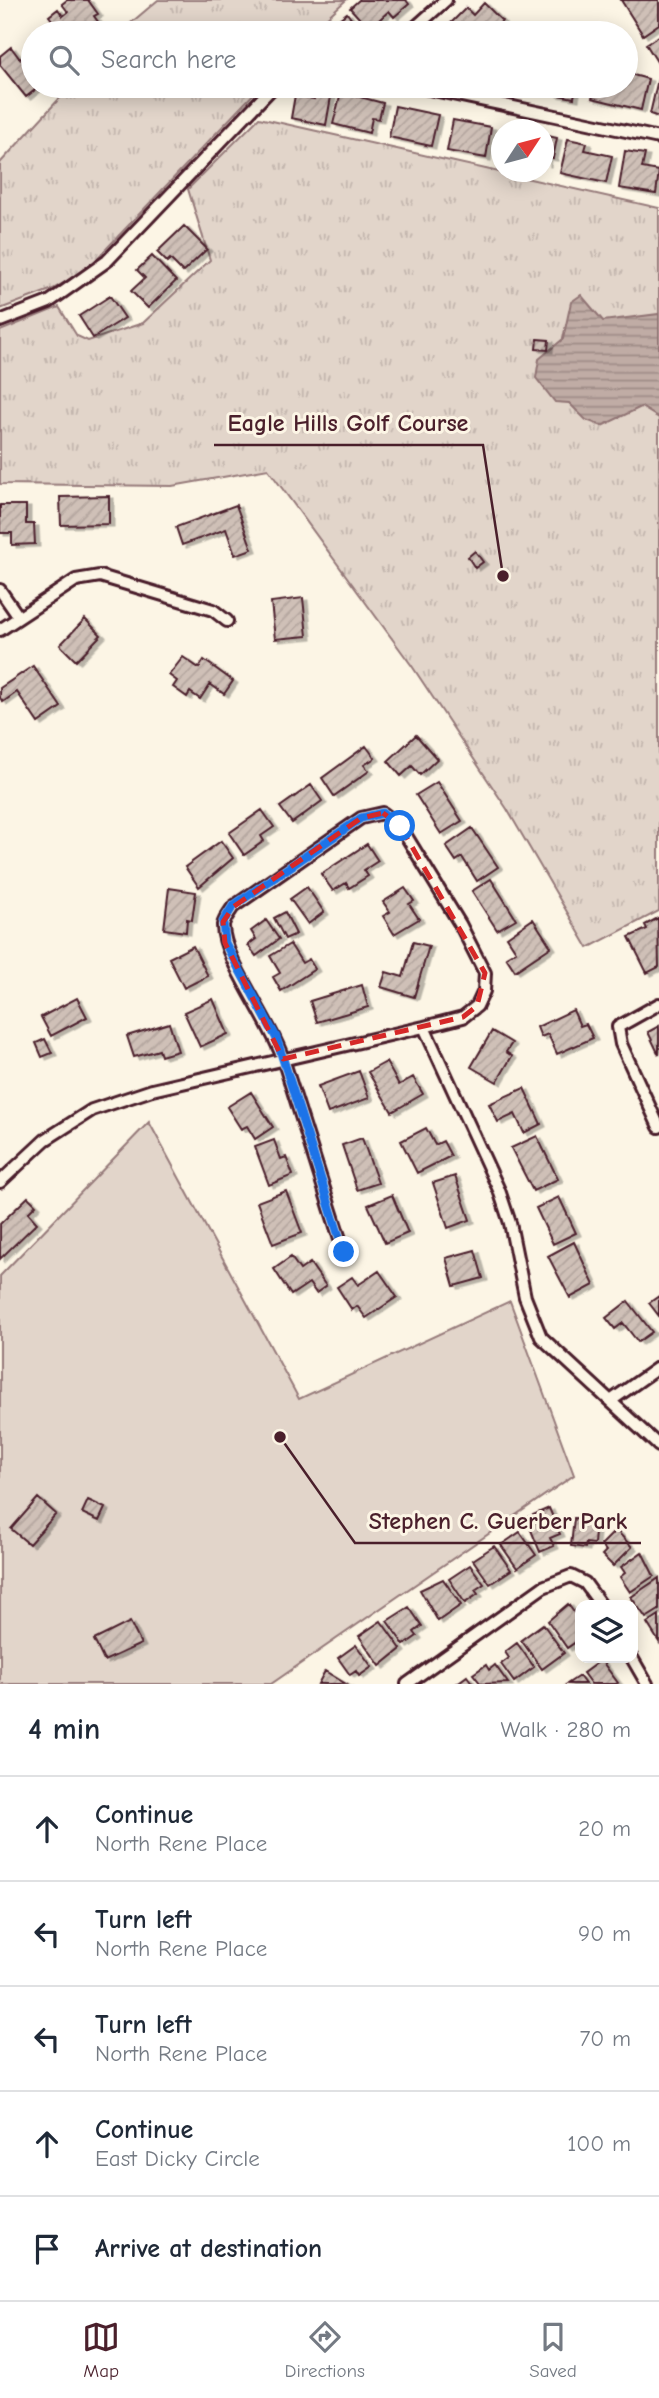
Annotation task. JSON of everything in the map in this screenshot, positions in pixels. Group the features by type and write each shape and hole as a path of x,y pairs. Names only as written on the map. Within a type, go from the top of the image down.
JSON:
{"street":[{"path":"422,21 446,0"},
{"path":"0,321 49,302 107,261 263,98"},
{"path":"471,98 659,138"},
{"path":"0,630 76,579 100,576 213,610 227,621"},
{"path":"0,590 18,616"},
{"path":"0,1182 45,1140 92,1110 152,1090 283,1059 424,1027 463,1017 477,1006 484,991 485,974 460,925 400,826 383,813 361,818 233,906 223,922 225,943 276,1037 283,1059 344,1252"},
{"path":"659,1004 618,1027 621,1045 659,1127"},
{"path":"424,1027 499,1190 510,1223 525,1297 541,1337 659,1446"},
{"path":"612,1400 659,1367"},
{"path":"407,1684 543,1587 572,1576 585,1583 597,1600"},
{"path":"635,1663 647,1684"}],"highlighted area":[{"path":"383,813 400,826 485,973 477,1006 463,1017 283,1059 225,943 223,922 233,907 361,818"}],"green space":[{"path":"158,0 346,0 323,21 133,21"},
{"path":"60,98 250,98 87,269 53,289 0,309 0,163"},
{"path":"259,118 491,170 491,182 543,182 659,208 659,911 588,948 507,809 412,666 268,469 172,486 0,484 0,331 59,307 77,336 88,341 143,323 210,260 188,189"},
{"path":"149,1122 299,1399 510,1301 574,1475 271,1684 0,1684 0,1276"}],"shaded area":[{"path":"581,295 603,321 659,314 659,418 641,407 602,426 586,420 569,403 555,402 536,378 539,359 563,339 571,302"}],"building":[{"path":"67,0 88,0 98,14 94,16 98,21 53,21 49,16 58,9 63,16 68,12 62,4"},
{"path":"359,0 406,0 409,4 394,17 389,11 378,21 362,21 350,8"},
{"path":"621,0 659,0 659,24 643,35 638,21 634,21"},
{"path":"484,3 502,21 453,21 466,8 473,15"},
{"path":"347,13 353,21 336,21"},
{"path":"659,36 659,65 646,44"},
{"path":"11,47 21,58 21,91 0,65 0,56"},
{"path":"638,76 648,79 641,110 592,98 638,98"},
{"path":"659,79 659,117 650,114"},
{"path":"294,98 331,98 326,125 291,118"},
{"path":"340,98 364,98 383,103 379,119 372,118 369,133 333,124"},
{"path":"395,106 438,115 431,146 389,137"},
{"path":"453,120 491,127 486,158 447,151"},
{"path":"568,139 587,143 585,150 612,156 606,183 560,173"},
{"path":"625,151 645,154 642,168 659,171 656,194 619,188"},
{"path":"184,226 207,249 183,272 170,259 167,262 157,252"},
{"path":"152,256 176,281 148,308 131,291 145,278 137,270"},
{"path":"110,296 125,318 93,338 79,316"},
{"path":"537,339 549,340 548,350 536,349"},
{"path":"109,496 109,524 61,525 60,497"},
{"path":"0,505 26,505 26,524 34,524 35,544 12,545 12,533 0,533"},
{"path":"236,505 252,549 235,555 226,529 182,545 176,527"},
{"path":"475,551 483,562 475,568 468,557"},
{"path":"303,598 307,636 275,639 271,602"},
{"path":"85,619 101,635 76,661 60,645"},
{"path":"183,657 199,668 204,660 233,681 224,694 210,684 200,699 190,692 187,697 173,687 177,681 169,675"},
{"path":"33,666 61,707 38,723 17,692 3,702 0,698 0,688"},
{"path":"416,735 437,759 420,775 412,766 401,776 388,761"},
{"path":"366,746 375,758 364,765 369,771 334,796 322,778"},
{"path":"437,782 462,821 441,834 416,795"},
{"path":"311,785 322,801 292,823 280,807"},
{"path":"262,810 274,827 261,836 264,841 244,855 229,833"},
{"path":"472,828 498,867 477,881 462,857 456,861 446,846"},
{"path":"221,841 233,858 199,887 185,867"},
{"path":"367,844 378,861 364,870 368,876 349,888 346,883 333,891 321,874"},
{"path":"491,879 516,919 497,930 472,891"},
{"path":"307,887 324,912 308,924 290,899"},
{"path":"169,888 196,892 192,920 187,919 186,932 164,929"},
{"path":"405,888 414,901 409,904 419,919 394,934 383,916 390,912 383,902"},
{"path":"285,912 296,934 285,939 274,918"},
{"path":"658,918 659,967 647,973 629,937 647,929 645,925"},
{"path":"533,919 551,947 515,971 506,957 516,951 507,937"},
{"path":"266,920 279,939 256,956 248,945 256,939 251,931"},
{"path":"413,942 429,946 414,997 381,987 386,972 403,977"},
{"path":"290,944 302,963 309,959 315,969 281,991 273,977 280,973 270,956"},
{"path":"193,946 208,976 184,988 169,958"},
{"path":"362,985 368,1007 317,1022 310,1001"},
{"path":"77,998 87,1017 51,1036 41,1017"},
{"path":"213,999 228,1034 200,1047 184,1012"},
{"path":"573,1010 580,1026 586,1024 593,1038 557,1054 548,1034 541,1037 537,1027"},
{"path":"169,1023 178,1051 161,1056 159,1050 134,1057 127,1036"},
{"path":"659,1026 659,1055 648,1032"},
{"path":"492,1031 512,1043 506,1052 512,1056 497,1082 471,1067"},
{"path":"45,1039 52,1053 42,1057 36,1043"},
{"path":"386,1062 399,1085 413,1077 423,1094 392,1112 368,1072"},
{"path":"359,1071 369,1098 328,1113 318,1086"},
{"path":"524,1088 541,1124 524,1133 515,1114 498,1122 489,1104"},
{"path":"251,1092 273,1127 255,1139 247,1126 241,1129 227,1107"},
{"path":"426,1128 435,1145 443,1141 451,1156 417,1173 401,1141"},
{"path":"537,1136 558,1179 533,1191 511,1148"},
{"path":"362,1138 378,1183 357,1190 342,1145"},
{"path":"274,1140 281,1159 286,1157 293,1175 269,1185 255,1147"},
{"path":"455,1176 470,1220 448,1228 433,1183"},
{"path":"286,1191 302,1233 273,1244 257,1202"},
{"path":"392,1195 408,1233 385,1243 368,1205"},
{"path":"28,1197 36,1205 28,1213 37,1223 0,1259 0,1224"},
{"path":"559,1197 576,1233 553,1244 536,1208"},
{"path":"574,1242 594,1285 570,1298 548,1256"},
{"path":"475,1250 483,1278 454,1286 446,1258"},
{"path":"291,1257 300,1270 310,1263 326,1286 316,1293 309,1283 291,1295 274,1269"},
{"path":"379,1271 397,1297 366,1318 357,1306 352,1310 337,1287 352,1277 358,1285"},
{"path":"659,1296 659,1316 649,1303"},
{"path":"628,1301 652,1332 638,1342 623,1323 615,1329 606,1318"},
{"path":"38,1498 56,1514 29,1544 11,1529"},
{"path":"88,1500 105,1508 99,1521 82,1513"},
{"path":"549,1508 560,1534 550,1538 554,1546 540,1552 526,1518"},
{"path":"574,1518 596,1520 594,1544 586,1543 585,1548 571,1546"},
{"path":"616,1530 632,1547 613,1566 602,1555 606,1551 601,1545"},
{"path":"520,1532 536,1555 517,1568 501,1545"},
{"path":"494,1546 511,1570 490,1584 473,1560"},
{"path":"642,1552 654,1576 630,1592 620,1577 625,1573 621,1567"},
{"path":"470,1565 484,1584 475,1590 478,1594 465,1603 449,1579"},
{"path":"659,1578 659,1610 646,1618 638,1607 638,1600 631,1597"},
{"path":"443,1579 461,1605 438,1621 420,1590"},
{"path":"568,1604 575,1614 575,1642 567,1648 548,1621"},
{"path":"409,1607 422,1626 414,1632 417,1636 404,1645 387,1621"},
{"path":"659,1615 659,1642 647,1623"},
{"path":"381,1621 401,1649 380,1666 359,1636"},
{"path":"130,1622 141,1644 104,1661 94,1640"},
{"path":"543,1624 564,1653 542,1669 521,1640"},
{"path":"517,1643 534,1667 514,1682 501,1664 509,1658 505,1652"},
{"path":"356,1645 372,1667 359,1676 356,1671 350,1675 338,1658"},
{"path":"597,1663 603,1663 618,1683 591,1684 583,1673"},
{"path":"486,1665 489,1670 495,1665 508,1683 481,1684 473,1674"},
{"path":"325,1671 346,1684 318,1684"},
{"path":"467,1676 473,1684 456,1684"},
{"path":"579,1676 585,1684 567,1684"}],"place":[{"name":"Eagle Hills Golf Course","path":"503,576"},
{"name":"Stephen C. Guerber Park","path":"280,1437"}],"route":[{"path":"344,1252 276,1037 225,943 223,922 233,906 361,818 383,813 400,826"}]}
